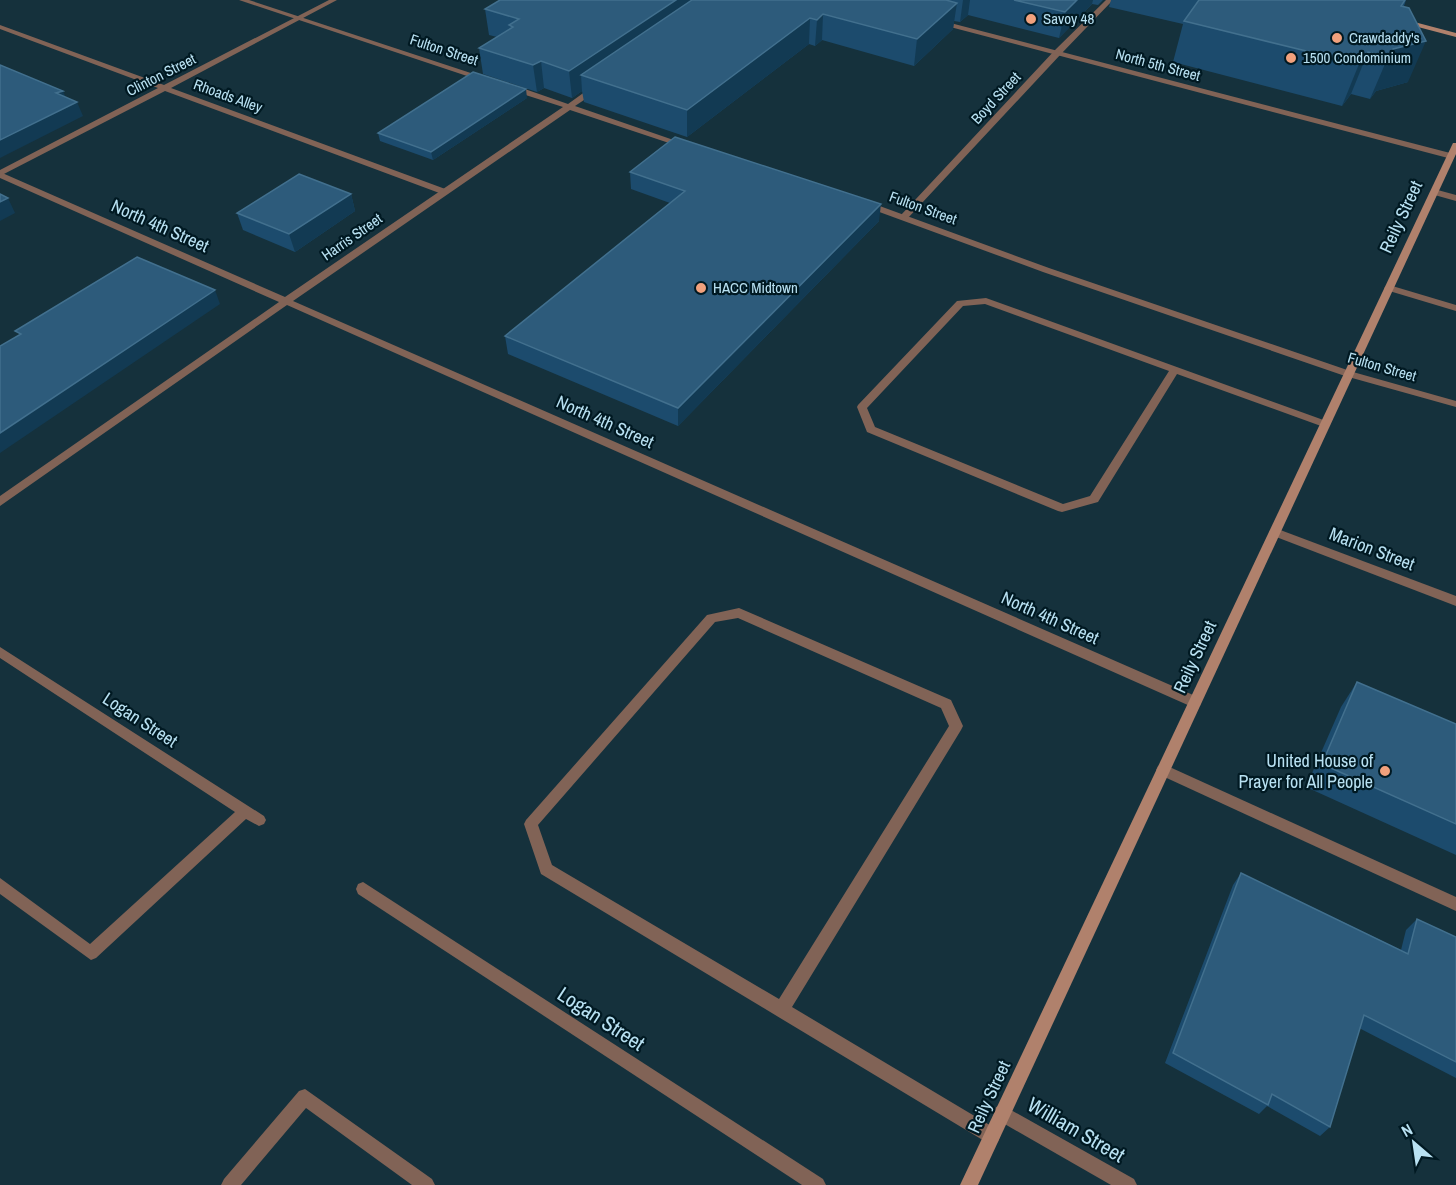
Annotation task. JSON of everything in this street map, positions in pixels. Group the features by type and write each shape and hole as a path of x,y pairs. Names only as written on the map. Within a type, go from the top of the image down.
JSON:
{"main road":[{"path":"1392,17 1456,35"},
{"name":"Reily Street","path":"969,1185 1454,151"}],"street":[{"name":"Fulton Street","path":"242,0 490,81"},
{"name":"Clinton Street","path":"0,174 334,0"},
{"name":"Boyd Street","path":"904,216 1110,0"},
{"name":"North 5th Street","path":"925,17 1454,151"},
{"name":"Rhoads Alley","path":"0,27 445,192"},
{"name":"Harris Street","path":"0,502 607,80"},
{"path":"501,85 692,147"},
{"name":"North 4th Street","path":"0,174 1196,702"},
{"path":"1434,192 1456,198"},
{"name":"Fulton Street","path":"859,202 904,216 1046,270 1349,374 1456,404"},
{"path":"1389,288 1456,308"},
{"path":"1175,369 1094,499 1062,508 871,429 862,407 960,303 986,301 1175,369 1325,424"},
{"name":"Marion Street","path":"1275,532 1456,601"},
{"path":"781,1010 956,726 946,704 739,613 711,618 531,824 546,869 781,1010 992,1136"},
{"name":"Logan Street","path":"0,652 259,820"},
{"path":"1163,770 1456,904"},
{"path":"0,885 91,953 245,811"},
{"name":"Logan Street","path":"363,889 817,1185"},
{"path":"230,1185 305,1097 426,1185"},
{"name":"William Street","path":"1002,1113 1128,1185"}],"building":[{"path":"500,0 676,0 569,71 541,61 533,65 479,48 513,27 509,25 519,19 485,9"},
{"path":"692,0 946,0 957,3 917,39 823,14 817,20 810,18 687,110 581,75"},
{"path":"1014,0 1077,0 1065,12"},
{"path":"1199,0 1405,0 1401,6 1409,8 1426,41 1393,49 1388,57 1368,52 1359,64 1184,21"},
{"path":"0,65 63,91 56,93 77,102 0,140"},
{"path":"473,72 526,89 431,152 378,133"},
{"name":"HACC Midtown","path":"675,137 881,204 678,408 505,336 685,191 630,172"},
{"path":"299,174 351,194 289,234 237,213"},
{"path":"0,194 8,198 0,202"},
{"path":"137,257 215,290 0,433 0,346 21,334 15,331"},
{"name":"United House of Prayer for All People","path":"1357,682 1456,724 1456,824 1322,764"},
{"path":"1241,873 1408,954 1417,919 1456,937 1456,1062 1364,1015 1330,1127 1272,1094 1268,1105 1173,1053"}],"place":[{"name":"Savoy 48","path":"1031,19"},
{"name":"Crawdaddy's","path":"1337,38"},
{"name":"1500 Condominium","path":"1291,58"},
{"name":"HACC Midtown","path":"701,288"},
{"name":"United House of Prayer for All People","path":"1385,771"}]}
